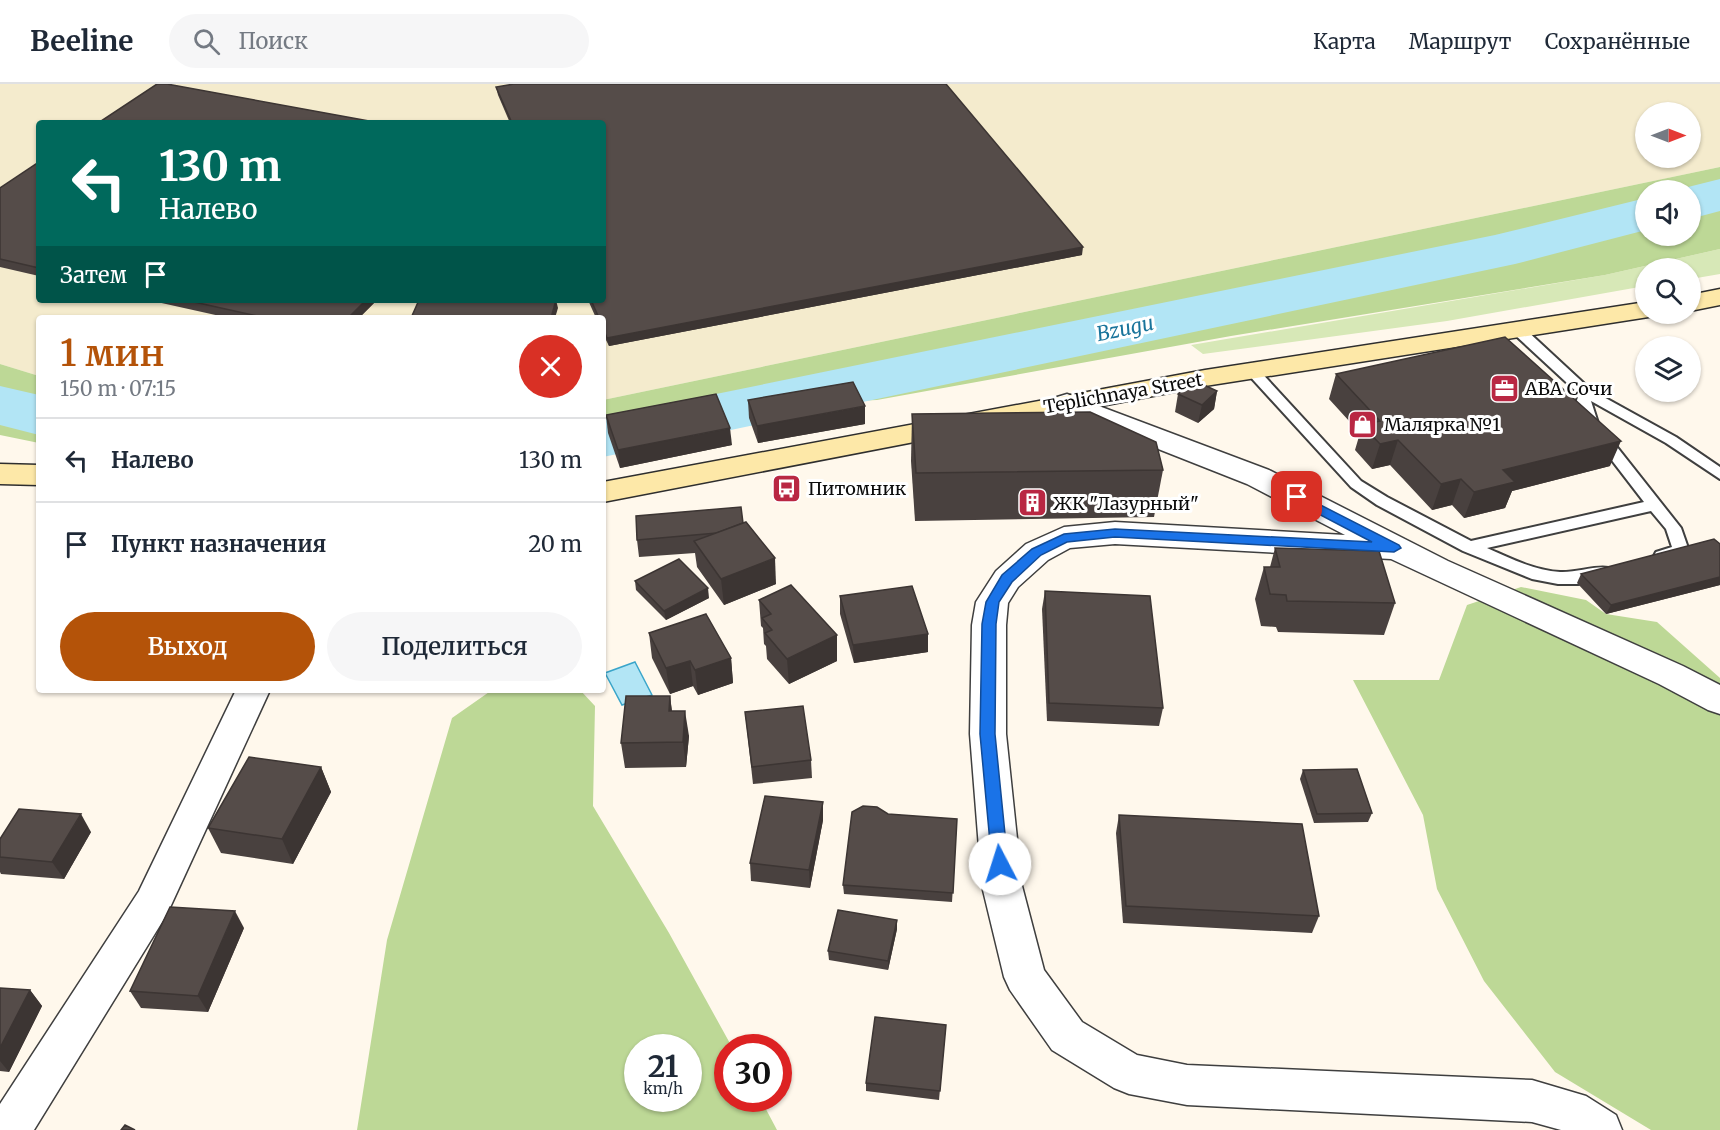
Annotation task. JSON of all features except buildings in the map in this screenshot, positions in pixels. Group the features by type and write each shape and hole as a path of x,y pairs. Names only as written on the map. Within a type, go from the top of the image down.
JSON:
{"street":[{"path":"1701,301 1720,297"},
{"name":"Teplichnaya Street","path":"606,491 1067,403 1252,371 1635,312"},
{"path":"1067,403 1258,477 1394,548 1671,675 1720,701"},
{"path":"0,474 36,475"},
{"path":"1394,548 1206,537 1087,534 1064,538 1037,552 1007,579 992,602 989,624 988,734 1002,886 1025,977 1068,1036 1129,1074 1187,1085 1532,1101 1570,1111 1600,1130"},
{"path":"10,1116 153,902 252,693"}],"lane":[{"path":"1519,331 1586,393 1671,440 1720,474"},
{"path":"1252,371 1356,484 1382,501 1469,547 1538,575 1578,578 1621,567"},
{"path":"1586,393 1583,402 1591,424 1673,528 1680,548 1675,553 1643,561"},
{"path":"1469,547 1654,505"}],"shaded area":[{"path":"0,84 1720,84 1720,167 1658,180 1635,180 1635,185 606,399 606,315 36,315 36,375 0,364"}],"green space":[{"path":"1720,167 1720,249 1680,258 1635,258 1635,268 1605,275 1231,336 877,400 741,406 606,440 606,399 1635,185 1635,246 1701,246 1701,180 1658,180"},
{"path":"1720,249 1720,274 1701,277 1701,258 1680,258"},
{"path":"1635,268 1635,288 1447,321 1203,354 1191,345"},
{"path":"0,364 36,375 36,442 0,435"},
{"path":"1521,587 1586,600 1606,614 1657,622 1720,678 1720,1130 1651,1130 1555,1072 1484,981 1437,889 1423,815 1353,680 1439,680 1467,605"},
{"path":"488,693 583,693 595,706 593,806 669,933 725,1034 714,1034 714,1112 767,1112 777,1130 357,1130 387,940 452,718"}],"water":[{"path":"635,662 652,695 622,705 606,673"}],"waterway":[{"name":"Bzugu","path":"1701,200 1720,195"},
{"name":"Bzugu","path":"606,436 1495,252 1635,217"},
{"name":"Bzugu","path":"0,405 36,414"}],"place":[{"name":"АВА Сочи","path":"1504,388"},
{"name":"Малярка №1","path":"1363,424"},
{"name":"Питомник","path":"787,488"},
{"name":"ЖК \"Лазурный\"","path":"1032,503"}],"route":[{"path":"1000,864 988,734 989,624 992,602 1007,579 1037,552 1064,538 1087,534 1206,537 1394,548 1297,497"}]}
